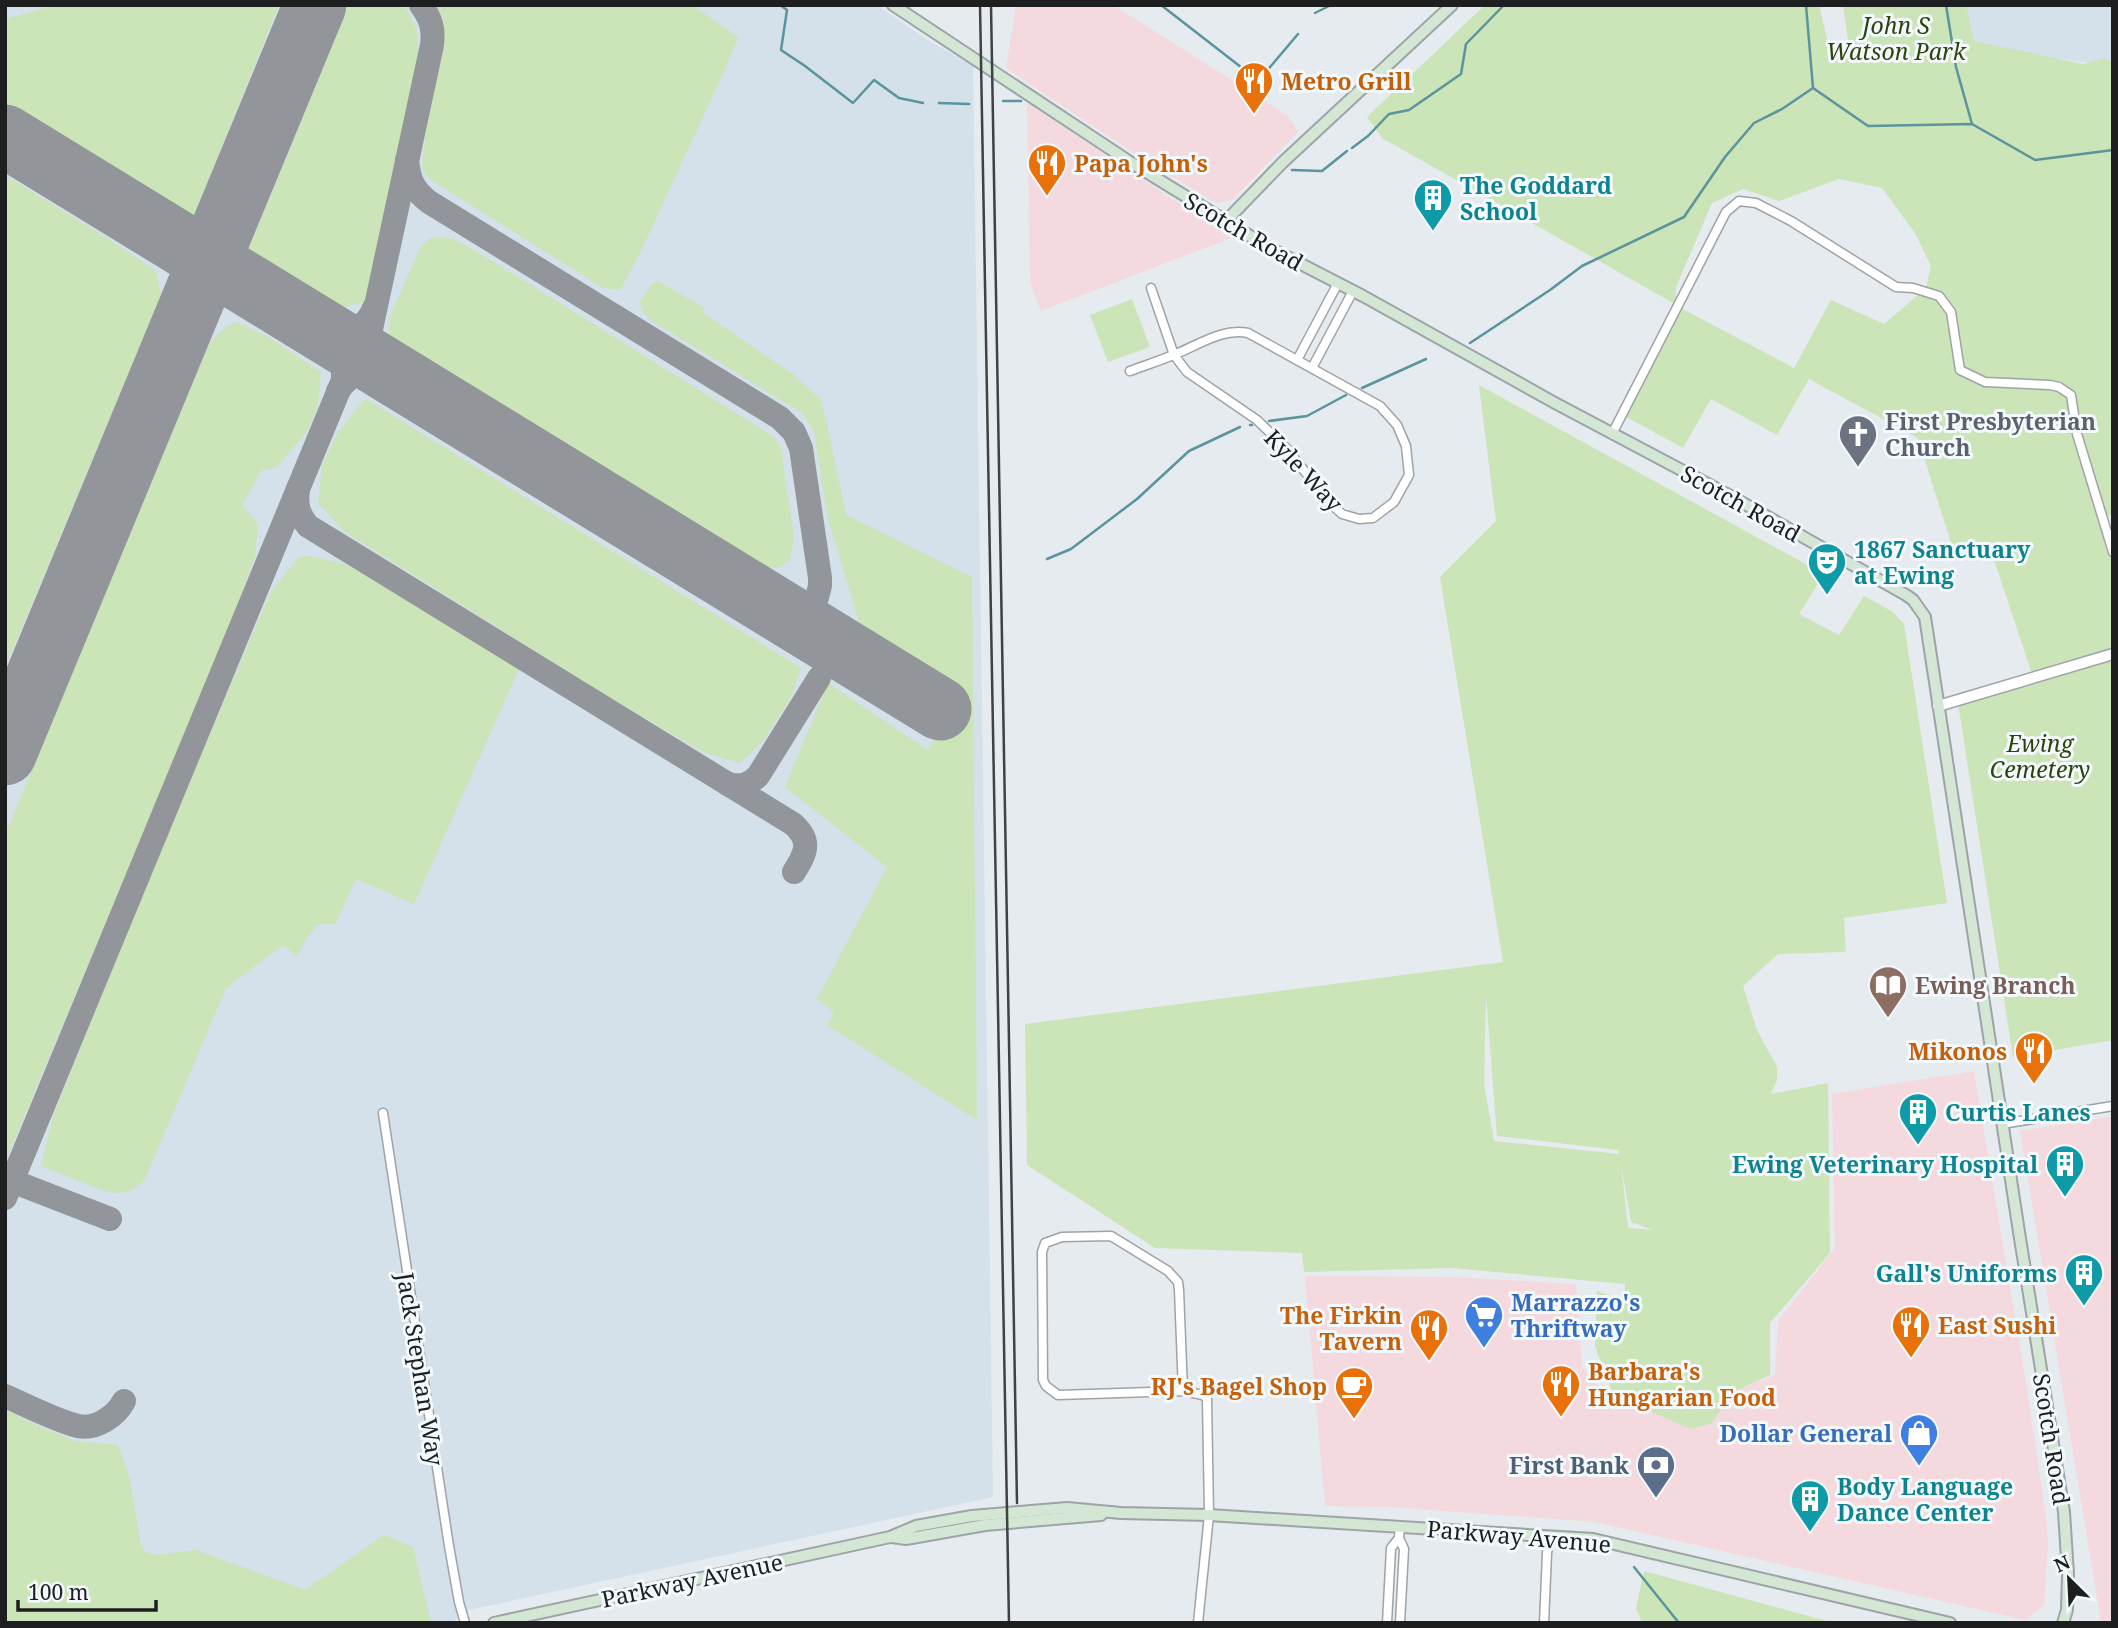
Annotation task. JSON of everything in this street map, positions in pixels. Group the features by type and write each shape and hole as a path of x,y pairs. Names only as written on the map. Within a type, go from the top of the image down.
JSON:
{"main road":[{"name":"Scotch Road","path":"893,5 1225,222 1745,504 1913,600 1924,617 2064,1512 2068,1574 2067,1610 2063,1623"},
{"path":"1225,222 1283,162 1452,5"},
{"name":"Parkway Avenue","path":"494,1623 890,1537 916,1526 1001,1512 1067,1508 1593,1539 1950,1623"}],"street":[{"path":"1612,434 1726,212 1739,201 1756,203 1816,236 1896,287 1913,288 1939,296 1951,312 1960,370 1985,382 2050,385 2071,395 2077,434 2113,552"},
{"path":"1297,360 1338,283"},
{"name":"Kyle Way","path":"1130,371 1174,355 1224,333 1248,333 1380,406 1397,425 1406,446 1409,475 1394,502 1373,518 1359,519 1342,514 1329,502 1287,449 1257,420 1187,372 1174,355 1151,288"},
{"path":"1311,368 1353,291"},
{"path":"1938,706 2113,654"},
{"path":"2002,1124 2113,1106"},
{"name":"Jack Stephan Way","path":"383,1113 444,1520 465,1623"},
{"path":"1183,1391 1179,1290 1174,1275 1111,1236 1062,1237 1045,1243 1042,1252 1043,1380 1046,1386 1058,1395 1183,1391 1203,1395 1207,1399 1209,1515 1198,1623"},
{"path":"1400,1526 1399,1538 1404,1549 1400,1623"},
{"path":"1544,1623 1549,1536"},
{"path":"1387,1623 1391,1548 1399,1538"}],"shaded area":[{"path":"5,5 877,5 926,39 973,66 993,1497 469,1610 451,1623 5,1623"},
{"path":"1016,5 1113,5 1287,115 1298,132 1232,200 1216,203 1143,159 1006,68"},
{"path":"1959,5 2113,5 2113,70 2103,65 1968,46"},
{"path":"1027,103 1231,238 1041,311 1030,282"},
{"path":"1974,1071 2046,1516 2048,1544 2044,1605 2025,1620 1595,1522 1389,1507 1325,1506 1305,1276 1454,1277 1576,1284 1582,1367 1613,1402 1636,1405 1690,1429 1711,1424 1732,1392 1775,1375 1778,1321 1835,1248 1832,1094"},
{"path":"2113,1116 2113,1623 2101,1623 2020,1131"}],"green space":[{"path":"57,5 279,5 193,217 5,102 5,19"},
{"path":"349,5 404,5 415,25 418,51 368,292 364,302 340,308 248,251"},
{"path":"435,5 692,5 738,37 640,253 620,290 603,288 431,180 422,169 425,135 441,54 444,19"},
{"path":"1485,5 1819,5 1828,43 1850,54 1843,5 1966,5 1974,41 2083,64 2104,58 2113,63 2113,514 2102,517 2113,552 2113,1040 2013,1057 1958,703 2034,680 1990,548 1956,559 1918,438 1809,379 1777,435 1711,399 1683,448 1617,412 1675,304 1382,138 1367,117","holes":["1839,179 1882,188 1915,233 1931,266 1926,288 1884,324 1831,300 1794,368 1675,305 1676,287 1712,203 1743,189 1779,201"]},
{"path":"5,175 156,271 161,295 5,668"},
{"path":"430,238 454,239 489,259 774,437 781,448 794,537 790,560 778,568 760,567 393,341 388,332 390,316 421,246"},
{"path":"658,281 705,308 702,312 794,375 820,399 846,515 972,577 977,1120 827,1025 834,1012 817,999 887,867 785,787 828,683 928,750 961,689 861,629 827,515 814,432 802,413 643,313 640,302 652,284"},
{"path":"1132,299 1150,347 1108,362 1090,315"},
{"path":"237,322 266,336 321,372 318,406 306,433 276,468 262,470 242,505 258,524 255,556 226,636 5,1162 5,835 210,342 227,326"},
{"path":"1479,385 1824,574 1799,614 1839,635 1864,596 1893,612 1904,624 1947,903 1844,918 1846,952 1778,954 1743,986 1757,1030 1777,1067 1777,1080 1771,1094 1828,1083 1830,1253 1770,1323 1770,1375 1733,1392 1711,1424 1690,1429 1636,1405 1615,1399 1595,1347 1597,1291 1624,1301 1625,1284 1452,1268 1304,1272 1302,1253 1155,1248 1027,1165 1025,1024 1503,962 1440,577 1496,521","holes":["1486,996 1497,1136 1618,1150 1619,1154 1494,1141 1484,1084","1621,1164 1631,1222 1653,1230 1628,1228"]},
{"path":"366,399 801,668 790,699 763,741 740,763 705,753 612,699 345,532 318,503 322,465 338,432"},
{"path":"305,555 345,564 359,571 519,669 414,904 356,879 336,923 317,925 297,956 283,945 226,988 146,1177 139,1185 124,1192 99,1189 41,1166 53,1116 166,836 271,592 297,559"},
{"path":"5,1409 76,1441 118,1445 130,1479 141,1546 147,1553 155,1555 196,1550 305,1590 384,1535 413,1547 433,1623 5,1623"},
{"path":"1644,1571 1834,1623 1642,1623 1636,1608"}],"waterway":[{"path":"780,5 787,10 781,50 853,103 874,80 899,98 923,103"},
{"path":"1161,5 1246,71 1265,73 1298,34"},
{"path":"1315,13 1331,5"},
{"path":"1352,148 1389,114 1409,110 1461,74 1466,44 1504,5"},
{"path":"1806,5 1813,88 1868,126 1972,124 2035,160 2113,150"},
{"path":"1946,5 1956,67 1972,124"},
{"path":"1470,343 1582,266 1684,217 1725,157 1754,123 1782,109 1813,88"},
{"path":"1003,101 1021,101"},
{"path":"939,103 969,104"},
{"path":"1292,170 1322,171 1347,151"},
{"path":"1362,388 1426,359"},
{"path":"1269,421 1307,416 1346,395"},
{"path":"1047,559 1071,549 1137,499 1189,451 1240,427"},
{"path":"1634,1567 1679,1623"}],"taxiway":[{"path":"303,34 307,5"},
{"path":"398,377 375,359 371,346 371,329 432,45 431,24 421,5"},
{"path":"407,160 413,184 429,202 780,418 794,432 801,448 820,578 816,601"},
{"path":"314,325 329,333 343,334 362,325 374,308"},
{"path":"5,1198 343,380 343,360 332,336"},
{"path":"338,391 347,381 365,372 385,375 417,389"},
{"path":"298,489 298,509 308,526 793,824 805,842 802,859 794,872"},
{"path":"728,784 744,785 758,776 819,678"},
{"path":"12,1181 110,1219"},
{"path":"5,1396 61,1420 85,1427 105,1421 124,1401"}],"runway":[{"path":"5,754 315,5"},
{"path":"5,136 940,709"}],"railway":[{"path":"980,5 1009,1623"},
{"path":"991,5 1017,1503"}],"place":[{"name":"Metro Grill","path":"1254,115"},
{"name":"Papa John's","path":"1047,197"},
{"name":"The Goddard School","path":"1433,232"},
{"name":"First Presbyterian Church","path":"1858,468"},
{"name":"1867 Sanctuary at Ewing","path":"1827,596"},
{"name":"Ewing Branch","path":"1888,1019"},
{"name":"Mikonos","path":"2034,1085"},
{"name":"Curtis Lanes","path":"1918,1146"},
{"name":"Ewing Veterinary Hospital","path":"2065,1198"},
{"name":"Gall's Uniforms","path":"2084,1307"},
{"name":"Marrazzo's Thriftway","path":"1484,1349"},
{"name":"East Sushi","path":"1911,1359"},
{"name":"The Firkin Tavern","path":"1429,1362"},
{"name":"Barbara's Hungarian Food","path":"1561,1418"},
{"name":"RJ's Bagel Shop","path":"1354,1420"},
{"name":"Dollar General","path":"1919,1467"},
{"name":"First Bank","path":"1656,1499"},
{"name":"Body Language Dance Center","path":"1810,1533"}],"park label":[{"name":"John S Watson Park","path":"1896,38"},
{"name":"Ewing Cemetery","path":"2040,756"}]}
